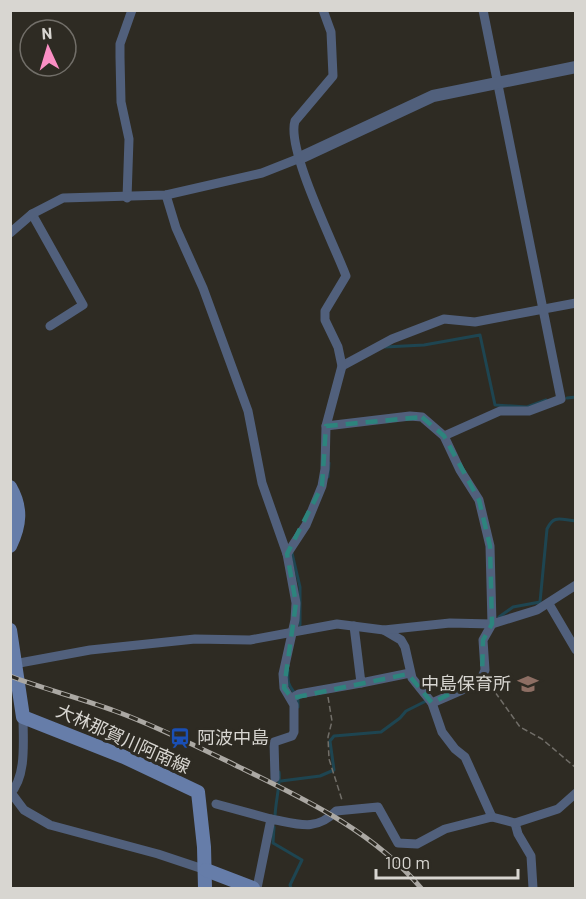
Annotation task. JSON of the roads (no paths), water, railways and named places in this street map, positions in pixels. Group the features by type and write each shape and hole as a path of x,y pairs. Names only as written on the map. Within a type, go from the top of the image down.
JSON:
{"main road":[{"path":"10,487 20,514 18,531 10,546"},
{"path":"10,630 23,717"},
{"name":"大林那賀川阿南線","path":"23,717 124,756 198,792 206,870 205,888"},
{"path":"206,870 253,888"}],"street":[{"path":"127,198 129,139 121,102 120,44 132,10"},
{"path":"287,554 306,525 322,486 328,426 342,366 338,347 325,320 325,311 346,276 300,158 292,128 295,121 333,76 331,32 323,10"},
{"path":"444,436 500,411 529,411 561,399 483,10"},
{"path":"10,234 32,214 63,198 127,198 166,195 262,173 300,158 433,96 576,67"},
{"path":"166,195 176,228 203,288 248,411 262,483 287,554 296,603 293,632 283,674 284,688 295,696 410,673"},
{"path":"32,214 83,305 50,326"},
{"path":"342,366 392,339 444,319 475,322 576,303"},
{"path":"328,426 410,416 422,417 444,436 460,470 479,500 490,546 492,624 483,640 485,670 482,677 462,690 432,703"},
{"path":"14,664 90,650 195,639 250,640 337,624 384,630 450,623 492,624 549,604 576,585"},
{"path":"549,604 576,650"},
{"path":"354,626 353,633 361,683"},
{"path":"384,630 401,640 405,647 410,673 432,703 442,732 455,749 465,757 492,817"},
{"path":"275,778 274,742 292,736 294,732 295,696"},
{"path":"23,717 22,765 11,794 24,810 50,825 158,854 206,870"},
{"path":"216,804 273,820 320,824 329,820 336,811 378,807 394,837 403,845 417,844 446,829 492,817 515,823 558,809 576,794"},
{"path":"257,888 273,820"},
{"path":"515,823 518,834 531,856 533,888"}],"waterway":[{"path":"385,347 424,345 480,335 495,405 527,407 546,400"},
{"path":"567,398 576,397"},
{"path":"328,477 329,463"},
{"path":"499,617 513,607 540,602 547,529 555,520 576,521"},
{"path":"292,553 300,587 300,625"},
{"path":"288,670 289,683 298,698 298,707"},
{"path":"281,781 320,776 334,770 330,741 334,736 381,732 406,711 426,701"},
{"path":"275,817 279,772"},
{"path":"274,827 273,843 302,860 290,885 291,888"}],"railway":[{"path":"10,676 146,723 285,790 358,832 402,867 421,888"}],"place":[{"name":"中島保育所","path":"528,684"},
{"name":"阿波中島","path":"180,738"}]}
